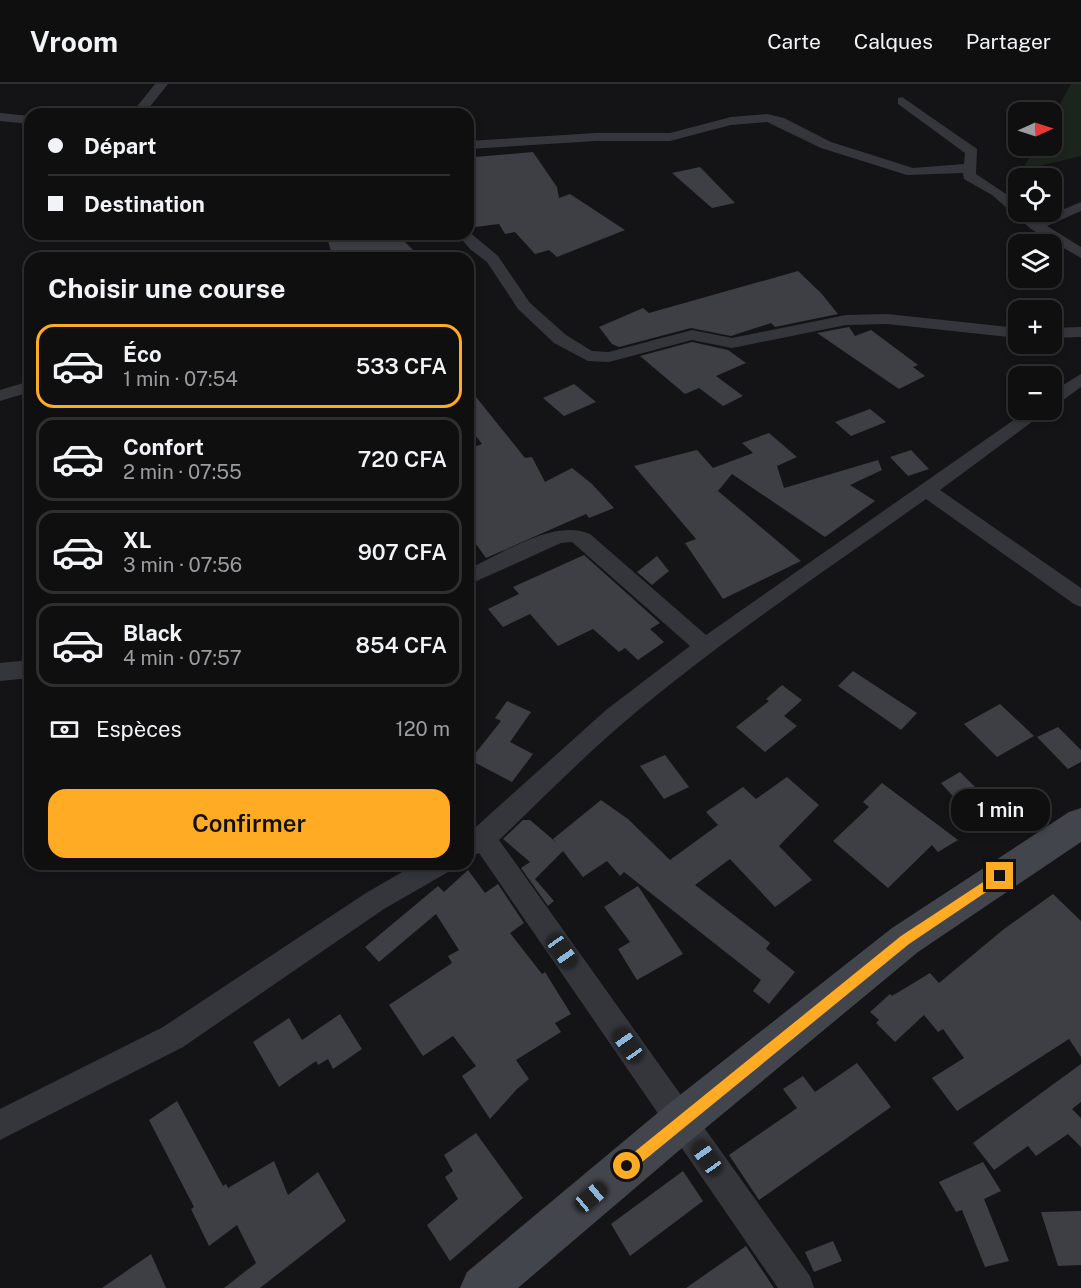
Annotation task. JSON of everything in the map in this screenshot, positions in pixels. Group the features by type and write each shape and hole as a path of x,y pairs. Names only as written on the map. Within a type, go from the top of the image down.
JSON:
{"street":[{"path":"142,108 162,84"},
{"path":"902,101 972,152 968,168 969,176 1008,201"},
{"path":"0,117 24,119"},
{"path":"474,145 596,137 670,137 731,121 767,118 780,121 826,145 858,153 902,170 926,173 968,168"},
{"path":"1036,226 1081,206"},
{"path":"1032,222 1081,253"},
{"path":"470,240 493,258 524,306 560,339 588,356 609,357 692,335 732,343 846,320 887,319 1008,332"},
{"path":"1062,333 1081,332"},
{"path":"1062,393 1081,379"},
{"path":"0,396 24,388"},
{"path":"798,1288 681,1121 475,843 631,703 704,646 928,491 1025,420"},
{"path":"928,491 1081,599"},
{"path":"474,575 558,536 574,535 704,646"},
{"path":"0,672 24,670"},
{"path":"483,1288 681,1121 905,940 1080,825"},
{"path":"0,1125 173,1037 375,901 429,870"}],"shaded area":[{"path":"1071,84 1081,84 1081,156 1023,168 1030,156 1062,156 1061,102"}],"building":[{"path":"533,152 557,187 559,198 570,194 625,230 557,257 549,250 535,254 515,232 505,234 499,224 474,227 475,157"},
{"path":"700,167 735,203 712,208 672,173"},
{"path":"328,240 403,240 415,252 331,252"},
{"path":"798,271 821,293 838,314 775,327 771,323 731,336 691,328 619,347 612,344 599,327 643,308 649,313"},
{"path":"849,327 855,336 871,330 918,365 913,367 925,376 899,389 817,333"},
{"path":"692,342 728,350 746,363 716,376 743,396 723,406 699,388 685,394 640,356"},
{"path":"574,384 596,402 564,416 543,398"},
{"path":"474,394 525,458 532,457 545,482 572,468 592,484 614,508 589,518 586,514 486,558 474,541 474,447 482,444 474,434"},
{"path":"870,409 886,422 851,436 835,422"},
{"path":"769,433 797,457 777,466 784,488 878,460 882,470 850,485 875,501 825,537 732,474 718,491 801,561 723,599 685,543 696,539 634,466 697,450 713,468 753,453 742,443"},
{"path":"911,450 929,469 908,476 890,457"},
{"path":"584,555 660,623 650,629 664,642 638,660 625,648 619,652 593,629 558,646 530,614 503,627 488,609 519,594 513,587"},
{"path":"657,556 669,571 652,585 637,572"},
{"path":"853,671 917,713 901,730 838,686"},
{"path":"782,685 802,700 784,716 797,726 765,752 736,727 769,701 766,699"},
{"path":"507,701 531,712 510,742 533,754 512,782 474,762 474,755 501,721 495,718"},
{"path":"1000,704 1034,736 997,757 964,724"},
{"path":"1058,727 1081,750 1081,762 1068,769 1037,737"},
{"path":"665,755 689,787 664,799 640,766"},
{"path":"960,772 979,791 959,803 941,783"},
{"path":"787,777 819,805 779,846 812,880 775,907 730,859 695,885 770,943 766,949 795,972 769,1004 753,991 761,980 624,872 620,876 607,861 583,877 563,851 535,879 554,901 548,906 521,868 530,862 503,839 523,820 530,820 557,843 553,839 601,800 628,819 670,860 718,825 706,812 743,787 756,799"},
{"path":"882,783 958,840 938,852 932,845 888,888 833,841 869,807 863,802"},
{"path":"468,870 485,893 498,884 524,923 510,933 542,974 545,972 571,1014 555,1023 561,1032 516,1060 529,1079 490,1119 462,1076 476,1066 453,1036 423,1056 389,1005 452,963 448,956 459,950 436,914 379,962 365,947 438,886 444,892"},
{"path":"638,886 683,954 637,980 618,949 630,942 604,907"},
{"path":"1053,894 1081,921 1081,1057 1069,1039 957,1111 932,1078 964,1058 943,1029 938,1032 924,1015 895,1042 876,1023 879,1020 870,1012 890,994 892,996 930,973 939,983 1004,929"},
{"path":"340,1014 362,1049 333,1069 328,1059 318,1065 316,1061 279,1087 253,1042 289,1018 302,1040"},
{"path":"857,1063 891,1107 759,1200 729,1155 797,1108 783,1089 803,1076 815,1092"},
{"path":"1081,1064 1081,1102 1072,1109 1081,1118 1081,1147 1068,1134 1036,1156 1028,1146 994,1170 973,1143"},
{"path":"177,1101 223,1186 226,1184 228,1188 274,1161 288,1195 318,1172 346,1221 260,1288 224,1288 256,1263 237,1225 209,1246 191,1209 194,1207 149,1120"},
{"path":"476,1133 523,1198 450,1261 427,1225 458,1199 445,1177 453,1171 444,1155"},
{"path":"983,1162 1001,1191 984,1199 1009,1261 985,1267 962,1210 956,1212 939,1182"},
{"path":"683,1171 703,1201 630,1256 611,1224"},
{"path":"1081,1211 1081,1265 1058,1266 1041,1212"},
{"path":"833,1241 842,1261 814,1272 805,1252"},
{"path":"746,1246 774,1288 686,1288"},
{"path":"151,1254 166,1288 102,1288"}],"route":[{"path":"627,1166 905,940 1000,876"}]}
